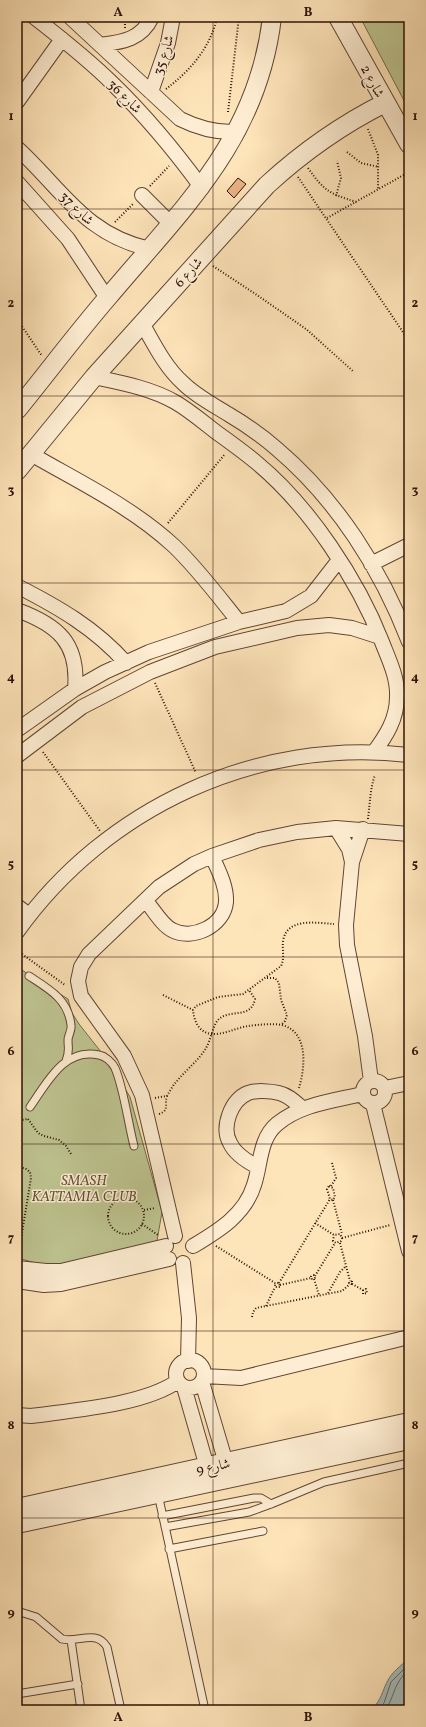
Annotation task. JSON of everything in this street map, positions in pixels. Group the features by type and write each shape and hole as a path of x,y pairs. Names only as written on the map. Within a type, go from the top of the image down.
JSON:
{"street":[{"name":"شارع 36","path":"34,17 62,39 136,106 179,156 202,188"},
{"name":"شارع 36","path":"70,17 180,119 194,126 210,131 231,133"},
{"name":"شارع 35","path":"100,45 125,42 138,34 152,17"},
{"name":"شارع 35","path":"154,94 168,43 173,17"},
{"path":"17,410 107,298 202,188 220,161 231,133 251,101 263,68 272,17"},
{"name":"شارع 2","path":"338,17 409,144"},
{"path":"17,102 62,39"},
{"name":"شارع 6","path":"17,471 94,377 267,185 294,160 330,134 363,114 385,103"},
{"name":"شارع 37","path":"17,148 90,222 119,240 150,249"},
{"name":"شارع 37","path":"17,182 68,239 107,298"},
{"path":"142,195 171,224"},
{"path":"142,324 168,366 182,383 195,394 249,428 277,449 314,483 348,525 371,564 400,619 409,642"},
{"path":"94,377 152,391 176,402 258,463 294,500 327,540 354,584 380,637 396,678 397,698 392,724 386,736 374,752"},
{"path":"31,454 122,507 159,533 199,571 239,622"},
{"path":"371,564 409,545"},
{"path":"17,730 75,689 157,649 239,622 286,611 310,596 339,560"},
{"path":"17,586 64,611 88,627 110,645 126,663"},
{"path":"17,610 45,623 63,637 70,647 74,658 76,673 75,689"},
{"path":"17,756 82,707 150,672 215,647 298,628 336,626 352,628 380,637"},
{"path":"17,932 29,915 65,874 106,839 161,803 201,784 232,772 269,762 322,754 374,752 409,755"},
{"path":"336,828 348,849 352,862"},
{"path":"362,1094 302,1108 276,1125 267,1137 254,1185 247,1202 226,1225 199,1243 192,1257 183,1263 178,1263 170,1246 142,1095 124,1056 81,996 78,981 81,967 89,954 159,887 176,874 212,856 259,840 297,832 336,828 365,829 409,834"},
{"path":"365,829 352,862 346,925 347,945 365,1036 370,1081"},
{"path":"146,901 171,930 185,935 198,933 212,924 223,914 226,902 225,888 212,856"},
{"path":"17,906 29,915"},
{"path":"370,1081 376,1081 382,1084 385,1088 383,1099 379,1103 374,1104 364,1099 362,1094 366,1084 370,1081"},
{"path":"385,1088 409,1083"},
{"path":"258,1167 241,1156 230,1144 226,1133 228,1118 236,1104 248,1093 264,1091 279,1093 290,1098 302,1108"},
{"path":"374,1104 409,1251"},
{"path":"17,1281 44,1285 61,1284 170,1246 186,1237 199,1243"},
{"path":"17,1268 61,1271 170,1246"},
{"path":"183,1263 189,1318 188,1360"},
{"path":"17,1415 31,1416 136,1399 181,1384 191,1389 197,1386 203,1379 241,1378 409,1337"},
{"path":"188,1360 200,1364 226,1463"},
{"path":"188,1360 179,1366 176,1371 207,1467"},
{"path":"17,1423 31,1416"},
{"name":"شارع 9","path":"17,1508 409,1422"},
{"name":"شارع 9","path":"17,1524 409,1440"}],"lane":[{"path":"29,976 57,995 67,1007 72,1026 68,1041 70,1052 66,1061"},
{"path":"30,1107 57,1069 66,1061 89,1053 104,1056 114,1066 119,1080 134,1146"},
{"path":"119,1080 133,1073"},
{"path":"165,1527 248,1512 272,1504 324,1482 409,1463"},
{"path":"158,1494 205,1710"},
{"path":"162,1516 254,1498 261,1498 272,1504"},
{"path":"169,1549 263,1531"},
{"path":"17,1611 36,1617 62,1638 71,1640 95,1637 104,1642 107,1647 121,1710"},
{"path":"71,1640 81,1709 71,1710"},
{"path":"17,1694 78,1684"}],"path":[{"path":"154,94 179,79 195,62 214,32 217,17"},
{"path":"231,133 239,17"},
{"path":"363,114 378,155 378,190"},
{"path":"347,152 361,163 379,167"},
{"path":"294,160 322,187 336,196 356,202"},
{"path":"294,160 371,288 409,341"},
{"path":"336,196 341,178 337,161"},
{"path":"328,218 409,172"},
{"path":"200,258 258,295 306,329 354,372"},
{"path":"17,319 51,368"},
{"path":"159,533 233,445"},
{"path":"150,672 201,784"},
{"path":"35,741 106,839"},
{"path":"365,829 371,794 370,789 375,775"},
{"path":"193,1010 196,1006 218,997 243,994 267,978 283,962 283,940 287,932 294,925 302,922 346,925"},
{"path":"22,954 81,996"},
{"path":"267,978 275,978 279,983 281,1000 287,1015 286,1021 281,1025"},
{"path":"147,1118 164,1112 166,1109 167,1096 177,1081 206,1050 213,1035 214,1026 218,1019 225,1015 250,1010 255,999 250,990"},
{"path":"163,995 193,1010"},
{"path":"193,1010 196,1024 206,1033 213,1035 247,1026 281,1025 292,1030 297,1035 304,1058 304,1073 299,1088 290,1098"},
{"path":"142,1095 156,1098 167,1096"},
{"path":"28,1119 38,1133 59,1140 66,1146 71,1154"},
{"path":"332,1163 336,1178 332,1186 335,1197 333,1200 342,1237 340,1243 351,1284 362,1290"},
{"path":"17,1166 30,1172 31,1178 20,1239 17,1242"},
{"path":"275,1287 280,1287 280,1284 330,1199 327,1187 332,1186"},
{"path":"122,1198 137,1201 143,1211 142,1224 134,1232 129,1234 118,1232 113,1229 108,1219 109,1208 116,1200 122,1198"},
{"path":"315,1223 334,1235 340,1234 342,1237 402,1222"},
{"path":"142,1224 170,1246"},
{"path":"334,1235 333,1240 336,1243"},
{"path":"199,1243 275,1283 280,1284 312,1279 336,1243"},
{"path":"328,1294 340,1272 346,1266"},
{"path":"312,1279 319,1296"},
{"path":"265,1306 275,1287 275,1283"},
{"path":"252,1317 252,1312 256,1308 342,1291 351,1284"}],"green space":[{"path":"360,17 409,17 409,110"},
{"name":"SMASH KATTAMIA CLUB","path":"17,967 68,999 72,1013 109,1062 130,1097 162,1212 157,1241 51,1267 17,1258"}],"water":[{"path":"409,1659 409,1710 374,1710 373,1708 380,1699 391,1675"}],"building":[{"path":"238,178 246,184 234,198 227,191"}]}
